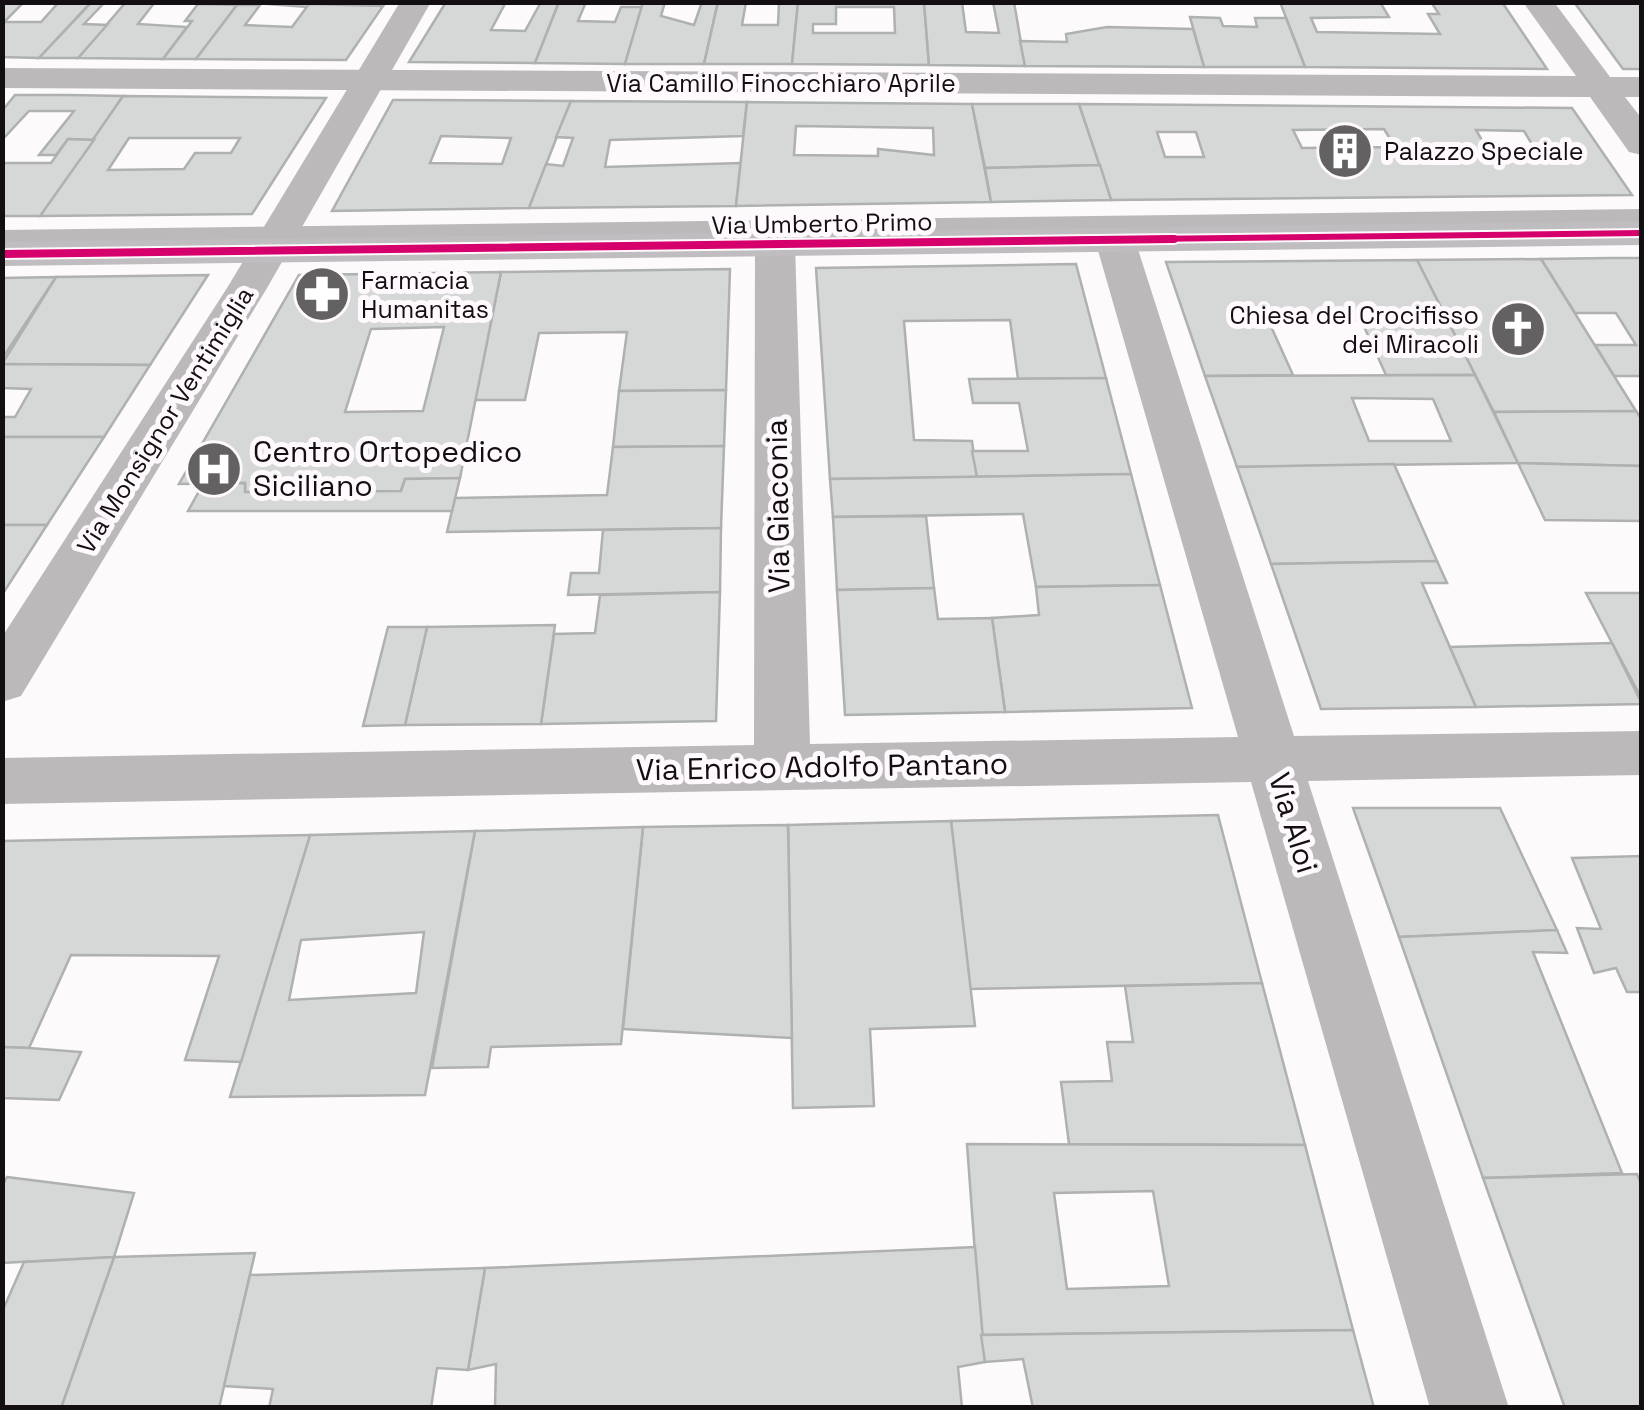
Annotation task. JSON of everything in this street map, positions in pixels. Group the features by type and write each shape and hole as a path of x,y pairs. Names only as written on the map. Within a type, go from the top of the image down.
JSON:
{"main road":[{"name":"Via Umberto Primo","path":"2,254 274,242 775,244 1642,233"}],"street":[{"name":"Via Monsignor Ventimiglia","path":"2,682 274,242 416,2"},
{"path":"1538,2 1583,81 1642,144"},
{"name":"Via Camillo Finocchiaro Aprile","path":"2,78 1583,81 1642,87"},
{"name":"Via Aloi","path":"1115,240 1470,1408"},
{"name":"Via Giaconia","path":"775,244 782,768"},
{"name":"Via Enrico Adolfo Pantano","path":"2,781 1642,753"}],"lane":[{"path":"2,237 274,242 1642,216"}],"building":[{"path":"3,2 24,2 4,22 41,22 59,2 91,2 39,58 2,57"},
{"path":"126,2 155,2 138,24 187,27 163,59 78,58"},
{"path":"239,2 386,2 383,6 308,7"},
{"path":"446,2 506,2 491,30 525,31 541,2 559,2 535,63 409,62"},
{"path":"559,2 586,2 578,21 615,22 621,7 642,7 625,64 535,63"},
{"path":"643,2 665,2 661,16 694,25 702,2 718,2 704,64 625,64"},
{"path":"718,2 746,2 742,25 778,25 779,2 798,2 792,64 704,64"},
{"path":"798,2 924,2 929,65 792,64","holes":["836,7 894,7 895,33 813,33 813,24 836,24"]},
{"path":"924,2 962,2 966,32 999,33 993,2 1014,2 1025,66 929,65"},
{"path":"1280,2 1380,2 1389,17 1311,18 1317,32 1440,34 1428,14 1439,14 1431,2 1502,2 1547,69 1305,67"},
{"path":"1574,2 1641,2 1642,69 1623,69"},
{"path":"91,3 103,4 84,24 107,25 78,58 39,58"},
{"path":"198,4 237,5 196,59 163,59 192,21 185,21"},
{"path":"309,4 383,6 346,60 196,59 237,5 260,5 245,25 292,27"},
{"path":"1190,17 1220,18 1223,26 1257,27 1255,18 1286,18 1305,67 1204,67"},
{"path":"1107,27 1193,29 1204,67 1025,66 1020,41 1067,42 1066,34"},
{"path":"15,95 123,96 94,140 68,139 56,155 39,155 74,111 29,111 2,140 2,111"},
{"path":"123,96 326,98 252,214 40,216","holes":["129,138 240,138 231,153 195,153 184,169 108,170"]},
{"path":"393,100 571,101 529,208 332,211","holes":["441,136 511,138 502,164 430,163"]},
{"path":"571,101 747,102 743,136 610,140 605,167 741,163 736,206 529,208 546,164 563,166 573,138 556,137"},
{"path":"747,102 972,104 991,202 736,206","holes":["796,126 933,128 934,155 878,149 878,156 794,155"]},
{"path":"972,104 1079,104 1100,165 985,168"},
{"name":"Palazzo Speciale","path":"1079,104 1572,108 1632,195 1111,200","holes":["1384,129 1395,147 1302,148 1293,130","1476,130 1524,131 1538,154 1490,154","1157,132 1196,132 1204,157 1165,157"]},
{"path":"68,139 94,140 40,216 2,216 2,163 51,163"},
{"path":"1100,165 1111,200 991,202 985,168"},
{"path":"1642,258 1642,376 1614,376 1595,345 1636,345 1616,313 1575,313 1541,259"},
{"name":"Chiesa del Crocifisso dei Miracoli","path":"1541,259 1636,411 1494,412 1417,260"},
{"path":"1417,260 1475,375 1386,375 1361,320 1269,322 1293,375 1205,376 1166,262"},
{"path":"1076,264 1106,378 1018,379 1010,320 904,321 914,440 972,441 977,477 830,479 816,268"},
{"path":"730,269 726,390 619,391 627,332 539,333 525,400 475,400 501,272"},
{"path":"501,272 460,478 405,479 401,491 245,492 245,483 179,484 299,275","holes":["444,327 423,411 345,412 371,329"]},
{"path":"208,275 150,365 2,364 56,277"},
{"path":"56,277 2,359 2,278"},
{"path":"2,364 150,365 104,437 2,437 2,417 15,417 31,389 2,388"},
{"path":"1475,375 1518,463 1237,467 1205,376","holes":["1352,398 1433,399 1451,441 1369,441"]},
{"path":"1106,378 1131,474 977,477 972,451 1028,451 1019,403 973,403 969,379"},
{"path":"726,390 724,446 613,447 619,391"},
{"path":"1636,411 1642,420 1642,466 1518,463 1494,412"},
{"path":"2,437 104,437 47,525 2,525"},
{"path":"724,446 721,528 447,532 455,498 607,495 613,447"},
{"path":"1518,463 1642,466 1642,521 1545,520"},
{"path":"1394,464 1437,561 1271,564 1237,467"},
{"path":"1131,474 1160,585 1036,587 1023,514 833,517 830,479"},
{"path":"460,478 452,511 188,511 203,484 245,483 245,492 401,491 405,479"},
{"path":"926,516 934,588 837,590 833,517"},
{"path":"2,525 47,525 2,595"},
{"path":"721,528 720,592 568,595 571,573 599,573 603,530"},
{"path":"1437,561 1447,583 1422,583 1476,707 1321,709 1271,564"},
{"path":"1160,585 1192,708 1005,712 992,618 1039,615 1036,587"},
{"path":"934,588 938,619 992,618 1005,712 845,715 837,590"},
{"path":"720,592 716,721 541,724 554,634 595,633 600,595"},
{"path":"1586,593 1642,593 1642,699 1612,643"},
{"path":"555,625 541,724 405,725 427,627"},
{"path":"388,627 427,627 405,725 363,726"},
{"path":"1612,643 1642,704 1476,707 1450,647"},
{"path":"1353,808 1500,808 1557,930 1399,937"},
{"path":"1218,815 1262,983 970,989 951,821"},
{"path":"951,821 975,1026 870,1029 874,1106 793,1108 788,825"},
{"path":"788,825 792,1038 623,1029 643,827"},
{"path":"643,827 621,1044 491,1047 488,1067 432,1068 475,831"},
{"path":"475,831 425,1095 230,1097 310,835","holes":["424,932 416,993 289,1000 301,940"]},
{"path":"310,835 241,1062 185,1060 219,956 71,955 29,1048 2,1047 2,841"},
{"path":"1642,856 1642,992 1627,992 1616,968 1594,973 1577,928 1601,929 1572,858"},
{"path":"1557,930 1567,953 1533,952 1622,1173 1483,1178 1399,937"},
{"path":"1262,983 1305,1145 1069,1144 1061,1082 1112,1081 1107,1042 1133,1042 1125,986"},
{"path":"2,1047 81,1052 59,1100 2,1098"},
{"path":"967,1144 1305,1145 1353,1330 981,1335","holes":["1153,1191 1169,1286 1067,1289 1054,1193"]},
{"path":"1637,1174 1642,1186 1642,1408 1565,1408 1483,1178"},
{"path":"7,1177 134,1193 114,1257 2,1263 2,1186"},
{"path":"975,1247 985,1362 958,1367 962,1408 495,1408 496,1364 468,1370 485,1268"},
{"path":"255,1253 219,1408 61,1408 114,1257"},
{"path":"114,1257 61,1408 2,1408 2,1312 24,1262"},
{"path":"485,1268 468,1370 437,1368 431,1408 269,1408 273,1389 224,1386 250,1275"},
{"path":"1353,1330 1374,1408 1033,1408 1023,1359 985,1362 981,1335"}],"cycle path":[{"path":"2,254 1642,233"}],"place":[{"name":"Palazzo Speciale","path":"1345,151"},
{"name":"Farmacia Humanitas","path":"322,294"},
{"name":"Chiesa del Crocifisso dei Miracoli","path":"1518,329"},
{"name":"Centro Ortopedico Siciliano","path":"214,469"}]}
